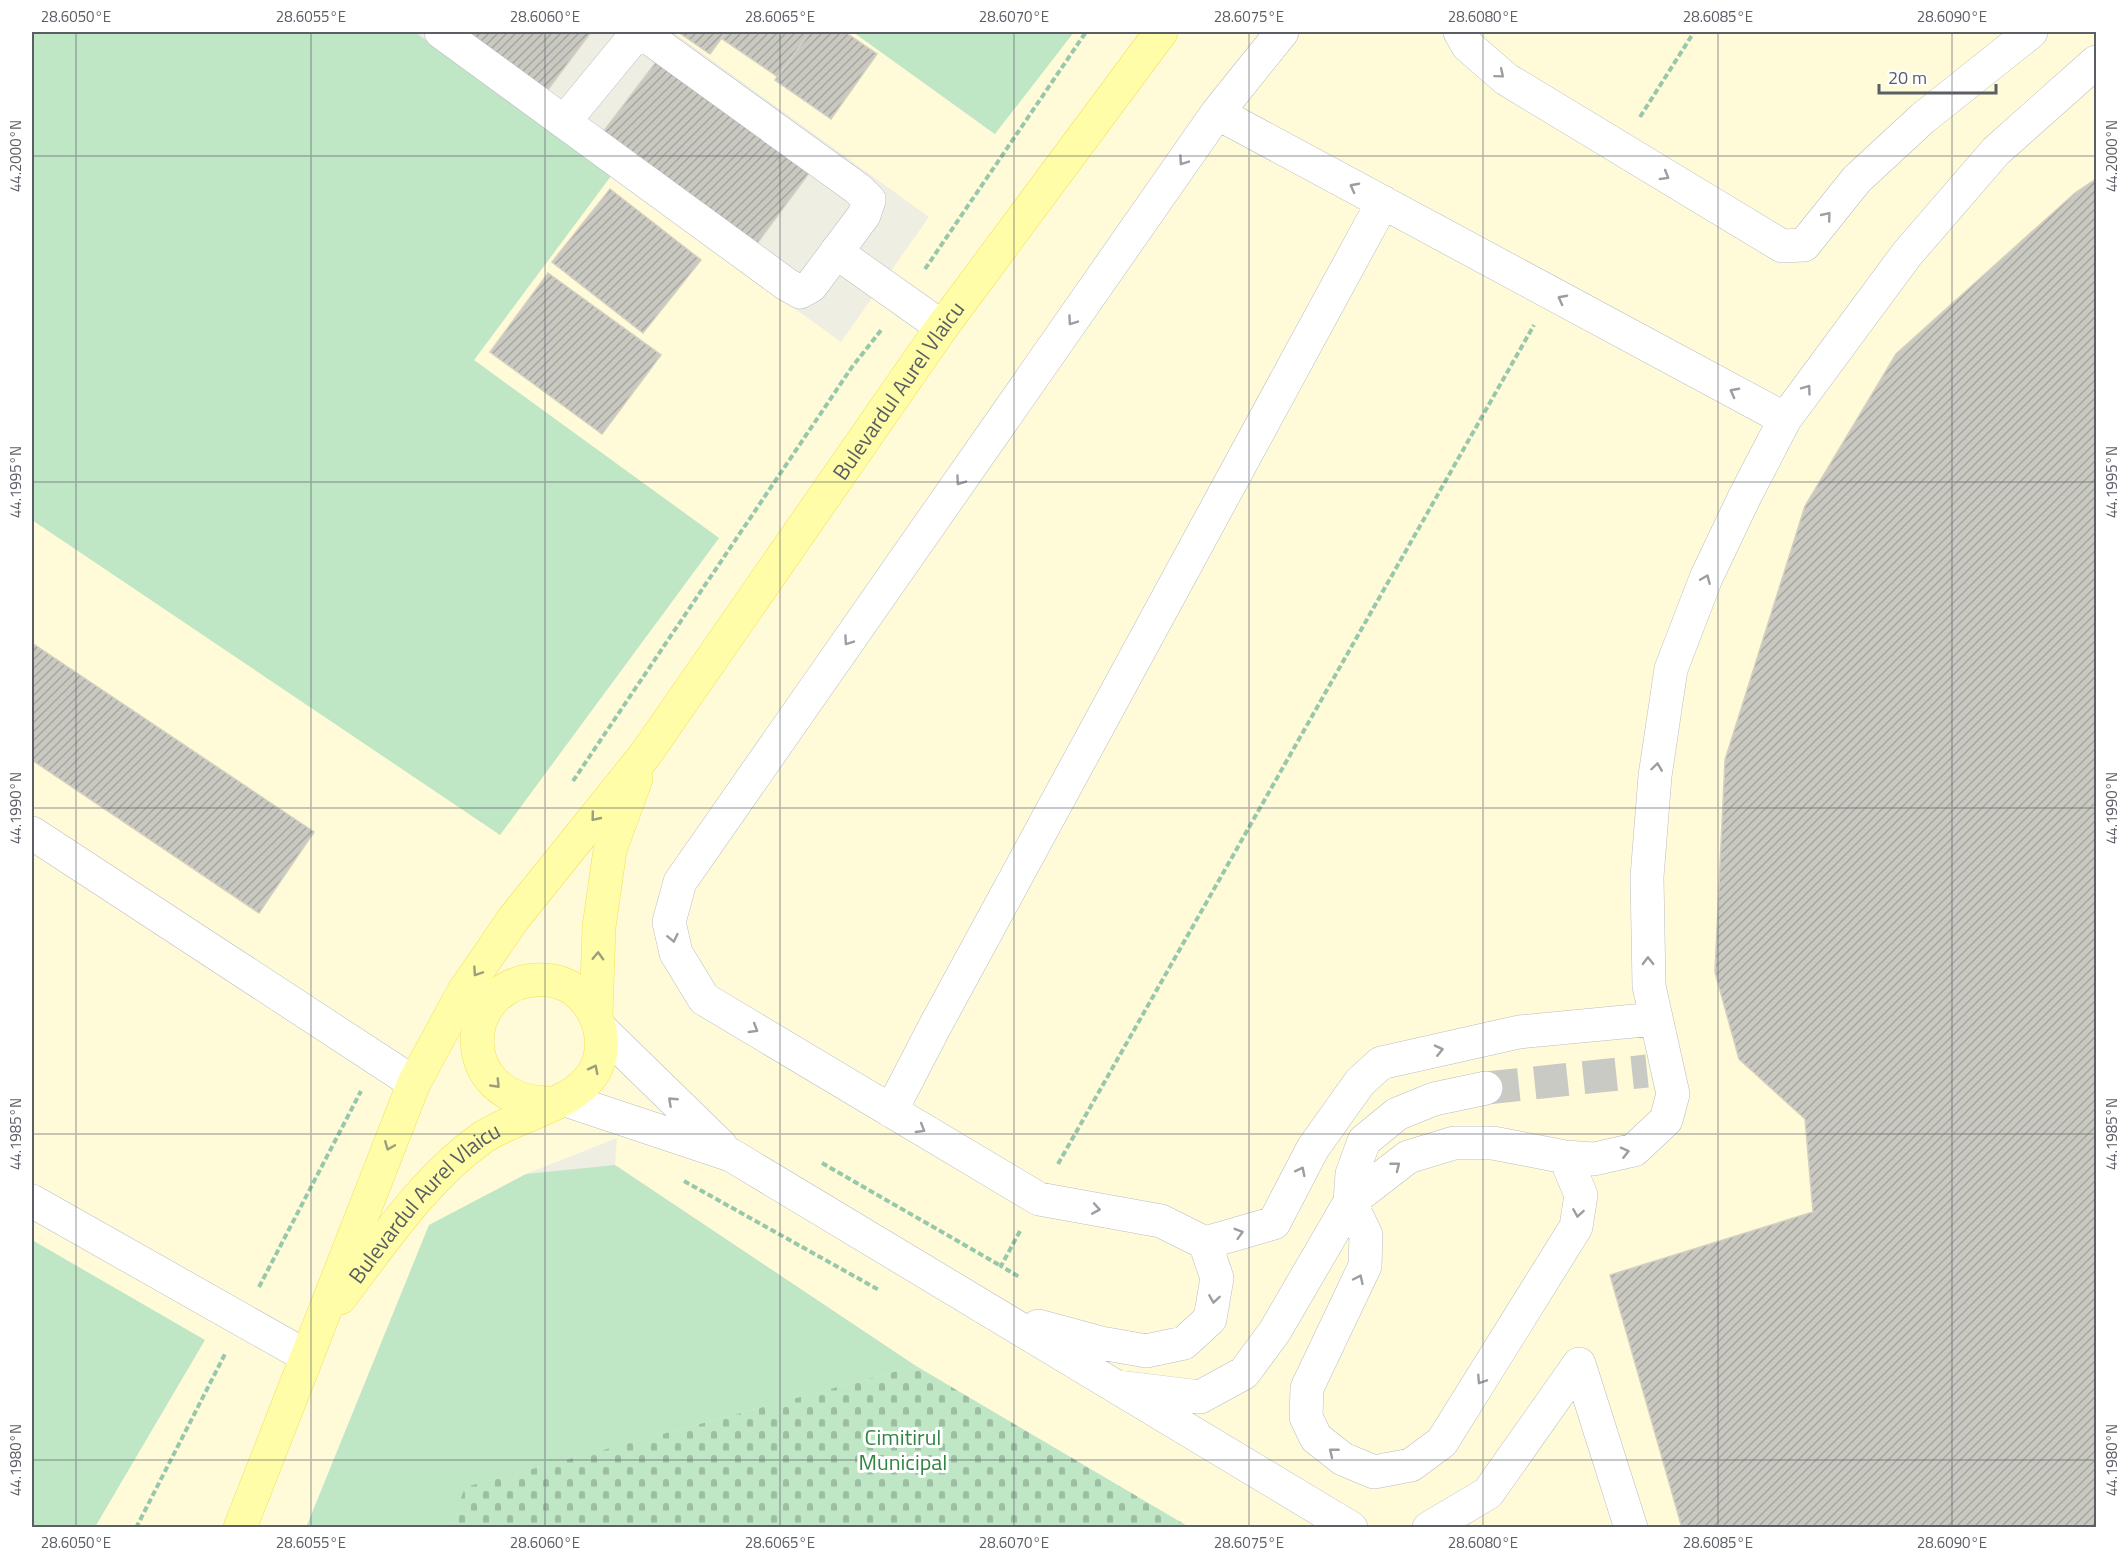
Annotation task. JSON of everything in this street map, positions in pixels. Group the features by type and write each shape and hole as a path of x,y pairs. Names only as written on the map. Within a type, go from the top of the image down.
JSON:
{"main road":[{"name":"Bulevardul Aurel Vlaicu","path":"240,1527 414,1083 464,991 514,918 645,755 942,327 1161,32"},
{"name":"Bulevardul Aurel Vlaicu","path":"311,1342 425,1189 482,1138 581,1088 595,1071 601,1051 598,1022 599,927 610,850 645,755"},
{"path":"514,918 515,984"},
{"path":"414,1083 477,1049 478,1027 484,1013 497,996 515,984 547,980 568,985 583,997 598,1022"},
{"name":"Bulevardul Aurel Vlaicu","path":"477,1049 482,1068 495,1086 508,1096 529,1103 557,1101"}],"street":[{"path":"441,32 564,122 786,284 800,292 811,286 864,215 869,200 858,189 639,32 564,122"},
{"path":"1282,32 1217,113 680,882 669,922 676,953 704,999 1039,1199 1161,1221 1205,1243 1274,1223 1312,1148 1360,1082 1381,1063 1519,1032 1654,1019"},
{"path":"1460,32 1468,46 1506,79 1782,246 1804,245 1857,179 1923,118 2031,32"},
{"path":"1118,1387 1200,1397 1244,1373 1275,1331 1350,1203 1408,1157 1454,1143 1493,1143 1565,1158 1594,1159 1634,1150 1666,1120 1673,1094 1654,1019 1649,986 1647,877 1655,776 1671,669 1706,579 1744,496 1785,419 1907,254 1996,151 2097,62"},
{"path":"1217,113 1785,419"},
{"path":"891,1111 939,1018 1383,202"},
{"path":"836,252 942,327"},
{"path":"32,833 414,1083"},
{"path":"598,1022 669,1098 731,1155 1351,1527"},
{"path":"1486,1088 1434,1100 1397,1114 1364,1141 1352,1174 1350,1203 1366,1235 1365,1266 1307,1388 1306,1417 1316,1438 1342,1459 1374,1472 1411,1465 1442,1442 1576,1227 1581,1195 1565,1158"},
{"path":"557,1101 731,1155"},
{"path":"32,1201 311,1342"},
{"path":"999,1315 1101,1343 1146,1350 1184,1343 1210,1319 1217,1278 1205,1243"},
{"path":"1429,1527 1488,1493 1580,1364 1631,1527"}],"path":[{"path":"852,367 904,300 1086,32"},
{"path":"1620,149 1694,32"},
{"path":"1001,1266 1552,294"},
{"path":"814,1159 1021,1278"},
{"path":"677,1177 881,1292"}],"shaded area":[{"path":"673,32 853,32 994,134 1074,32 2096,32 2096,1527 1189,1527 916,1366 615,1165 617,1138 526,1174 429,1225 306,1527 95,1527 204,1340 32,1240 32,520 500,834 719,538 474,360 611,176 841,342 929,217"}],"green space":[{"path":"32,32 415,32 611,176 474,360 719,538 500,835 32,520"},
{"path":"853,32 1074,32 995,134"},
{"path":"615,1165 916,1366 466,1487 451,1527 306,1528 429,1225 526,1174"},
{"path":"32,1240 205,1340 95,1527 32,1527"},
{"name":"Cimitirul Municipal","path":"916,1366 1189,1527 451,1527 465,1487"}],"building":[{"path":"457,32 591,32 544,95"},
{"path":"678,32 726,32 710,54"},
{"path":"726,32 810,32 778,77 721,38"},
{"path":"810,32 845,32 877,54 831,119 775,80"},
{"path":"659,58 812,169 753,249 600,136"},
{"path":"2096,179 2096,1528 1682,1528 1610,1275 1813,1212 1805,1119 1739,1059 1715,972 1725,760 1805,506 1896,354 2075,193"},
{"path":"610,189 701,260 643,333 552,262"},
{"path":"548,273 661,355 602,434 490,352"},
{"path":"32,643 314,832 259,913 32,760"}],"tunnel":[{"path":"1486,1088 1647,1071"}]}
